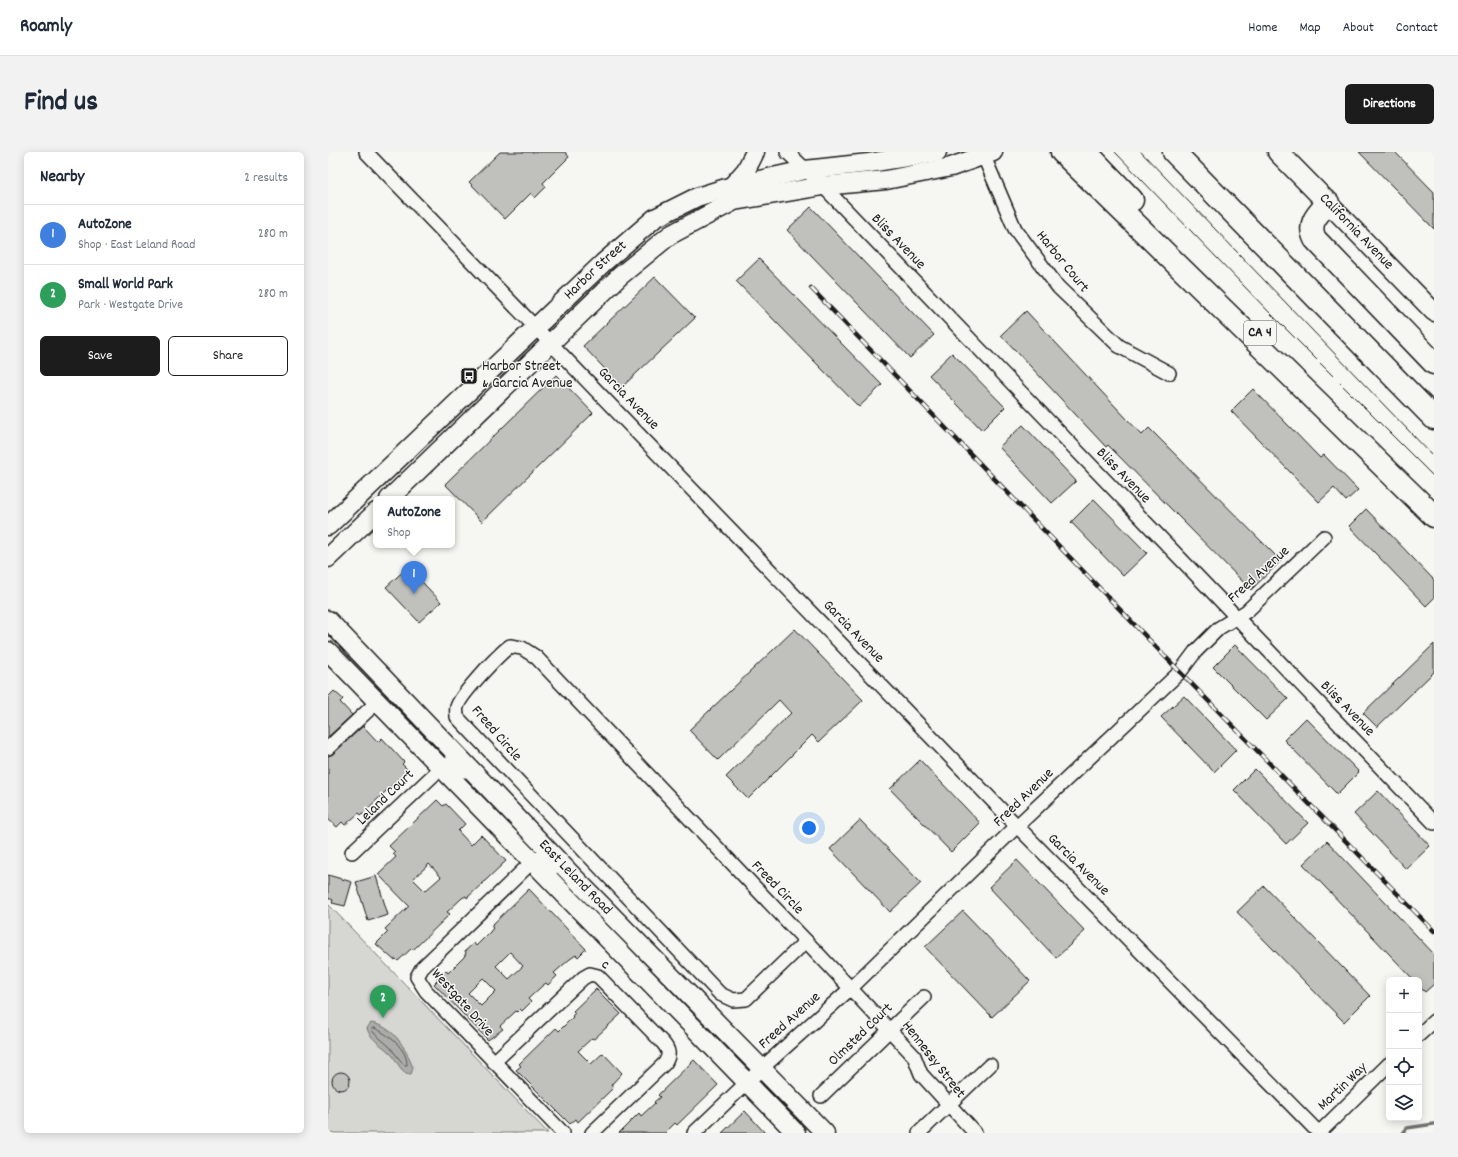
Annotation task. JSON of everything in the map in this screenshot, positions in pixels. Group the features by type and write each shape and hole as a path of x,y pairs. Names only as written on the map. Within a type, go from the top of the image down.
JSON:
{"highway":[{"path":"1062,152 1434,515"},
{"name":"CA 4","path":"1086,152 1434,515"},
{"path":"1174,152 1434,418"},
{"path":"1328,203 1313,221 1312,233 1315,239 1434,362"}],"main road":[{"name":"California Avenue","path":"1278,152 1328,203"}],"street":[{"name":"Garcia Avenue","path":"366,152 1017,826 1319,1133"},
{"path":"732,186 746,170 755,152"},
{"name":"Bliss Avenue","path":"787,152 823,186 1434,822"},
{"name":"Harbor Street","path":"328,526 603,263 655,218 697,197 732,186 805,170 869,163 937,152"},
{"name":"Harbor Street","path":"392,496 620,276 670,234 734,201 823,186 886,180 951,167 986,153"},
{"name":"Harbor Court","path":"986,153 1015,229 1058,287 1119,346 1169,373"},
{"name":"California Avenue","path":"1328,203 1434,312"},
{"path":"328,558 373,515"},
{"name":"Freed Avenue","path":"694,1133 761,1069 851,988 1017,826 1180,672 1195,652 1218,628 1247,610 1324,537"},
{"name":"East Leland Road","path":"328,620 570,873 825,1133"},
{"name":"Freed Circle","path":"806,941 746,999 733,1000 720,994 457,717 457,707 466,693 499,654 510,646 522,648 536,657 851,988"},
{"name":"East Leland Road","path":"328,650 796,1133"},
{"path":"328,748 377,702"},
{"path":"441,768 450,763 459,771 474,771"},
{"name":"Leland Court","path":"352,852 441,768"},
{"path":"532,862 543,857 561,872 570,873"},
{"name":"Westgate Drive","path":"532,862 422,968 417,977 426,991 563,1133"},
{"name":"c","path":"494,1062 583,978 593,974 600,978 666,1045 669,1056 665,1063 592,1133"},
{"name":"Hennessy Street","path":"851,988 914,1056 921,1074 948,1106 974,1133"},
{"name":"Olmsted Court","path":"821,1096 924,997"},
{"path":"1422,1032 1434,1020"},
{"path":"918,1133 990,1065"},
{"name":"Martin Way","path":"1319,1133 1386,1067"}],"shaded area":[{"path":"328,904 548,1133 328,1133"}],"water":[{"path":"371,1023 387,1029 398,1039 403,1046 413,1068 411,1074 408,1074 402,1070 392,1055 371,1036 367,1028"}],"building":[{"path":"500,152 565,152 569,157 543,183 546,187 535,198 531,193 505,219 469,182"},
{"path":"1359,152 1395,152 1434,192 1434,229"},
{"path":"811,207 934,335 910,358 787,230"},
{"path":"759,259 882,385 859,407 736,281"},
{"path":"655,277 695,318 622,387 583,346"},
{"path":"1026,311 1142,435 1149,428 1281,561 1251,590 1108,445 1106,447 1001,335"},
{"path":"952,353 1005,407 982,430 929,375"},
{"path":"556,375 593,413 482,522 445,484"},
{"path":"1253,389 1320,458 1324,455 1358,490 1346,501 1334,488 1319,502 1231,411"},
{"path":"1023,425 1076,481 1052,503 999,447"},
{"path":"1094,499 1147,553 1123,576 1071,522"},
{"path":"1366,509 1434,580 1434,598 1426,606 1349,526"},
{"path":"408,567 441,602 419,622 386,587"},
{"path":"795,629 863,700 819,742 812,735 748,799 726,777 791,713 779,700 718,760 689,730"},
{"path":"1434,644 1434,672 1377,727 1363,713"},
{"path":"1235,645 1288,699 1266,720 1213,667"},
{"path":"334,691 343,699 340,702 352,715 328,737 328,697"},
{"path":"1184,696 1236,750 1214,772 1161,717"},
{"path":"1306,718 1359,772 1337,794 1284,740"},
{"path":"363,726 378,742 382,738 404,762 402,764 408,770 361,815 359,813 345,825 342,822 337,827 328,819 328,756 333,754"},
{"path":"920,760 980,823 951,852 890,789"},
{"path":"1255,769 1308,823 1286,844 1234,790"},
{"path":"1378,791 1430,846 1406,869 1354,814"},
{"path":"437,800 443,806 446,804 465,824 458,831 471,845 481,835 506,861 467,898 466,896 462,898 447,912 450,914 413,950 412,948 398,961 396,959 394,960 376,944 388,932 385,929 409,906 378,874 396,857 393,854 395,852 389,846","holes":["429,864 441,877 425,891 413,879"]},
{"path":"860,820 921,883 890,912 830,849"},
{"path":"1327,841 1434,954 1434,984 1425,992 1422,989 1422,977 1411,977 1303,864"},
{"path":"1017,860 1085,931 1056,958 989,887"},
{"path":"328,875 352,882 345,906 332,903 333,900 328,898"},
{"path":"376,876 388,915 368,921 356,882"},
{"path":"1264,886 1370,996 1344,1022 1237,912"},
{"path":"529,889 586,949 578,957 576,955 570,959 554,973 557,976 548,985 546,983 542,986 528,999 531,1002 522,1011 520,1009 517,1012 516,1011 500,1026 503,1029 488,1040 434,984 446,970 448,973 464,957 466,953 465,951 474,943 476,946 490,932 493,928 491,926","holes":["510,952 523,966 509,979 496,966","483,978 496,991 481,1006 468,993"]},
{"path":"963,911 1030,981 992,1017 925,947"},
{"path":"596,989 621,1014 594,1039 592,1038 578,1051 591,1064 603,1053 622,1073 611,1085 613,1088 578,1122 576,1119 570,1124 516,1070 521,1066 519,1064 556,1028 559,1031 573,1017 572,1016 575,1013 573,1011"},
{"path":"694,1060 718,1085 677,1125 675,1123 665,1133 619,1133 639,1113 641,1116 655,1103 654,1102 660,1097 658,1095"},
{"path":"341,1072 347,1075 350,1081 347,1087 341,1090 335,1087 332,1081 335,1075"},
{"path":"745,1111 765,1133 722,1133"}],"waterway":[{"path":"1403,1133 1407,1128 1434,1124"}],"tram line":[{"path":"1115,152 1269,312 1434,477"},
{"path":"1141,152 1434,457"}],"railway":[{"path":"811,288 1180,672 1434,931"}],"place":[{"name":"Harbor Street & Garcia Avenue","path":"469,376"},
{"name":"AutoZone","path":"414,594"},
{"name":"Small World Park","path":"383,1018"}]}
